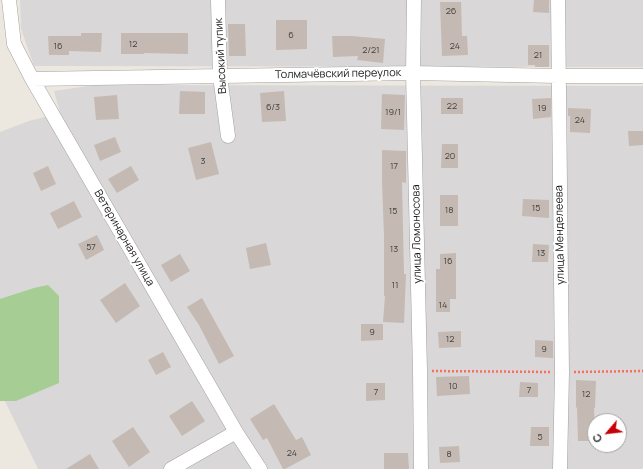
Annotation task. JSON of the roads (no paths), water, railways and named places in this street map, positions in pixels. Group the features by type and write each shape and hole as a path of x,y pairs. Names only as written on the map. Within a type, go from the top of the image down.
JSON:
{"street":[{"name":"Ветеринарная улица","path":"9,0 14,44 32,79 236,432 260,469"},
{"name":"Высокий тупик","path":"218,0 220,76 228,136"},
{"name":"улица Ломоносова","path":"414,0 413,73 421,469"},
{"name":"улица Менделеева","path":"558,0 562,372 560,469"},
{"name":"Толмачёвский переулок","path":"32,79 413,73 643,76"},
{"path":"171,469 236,432"}]}
